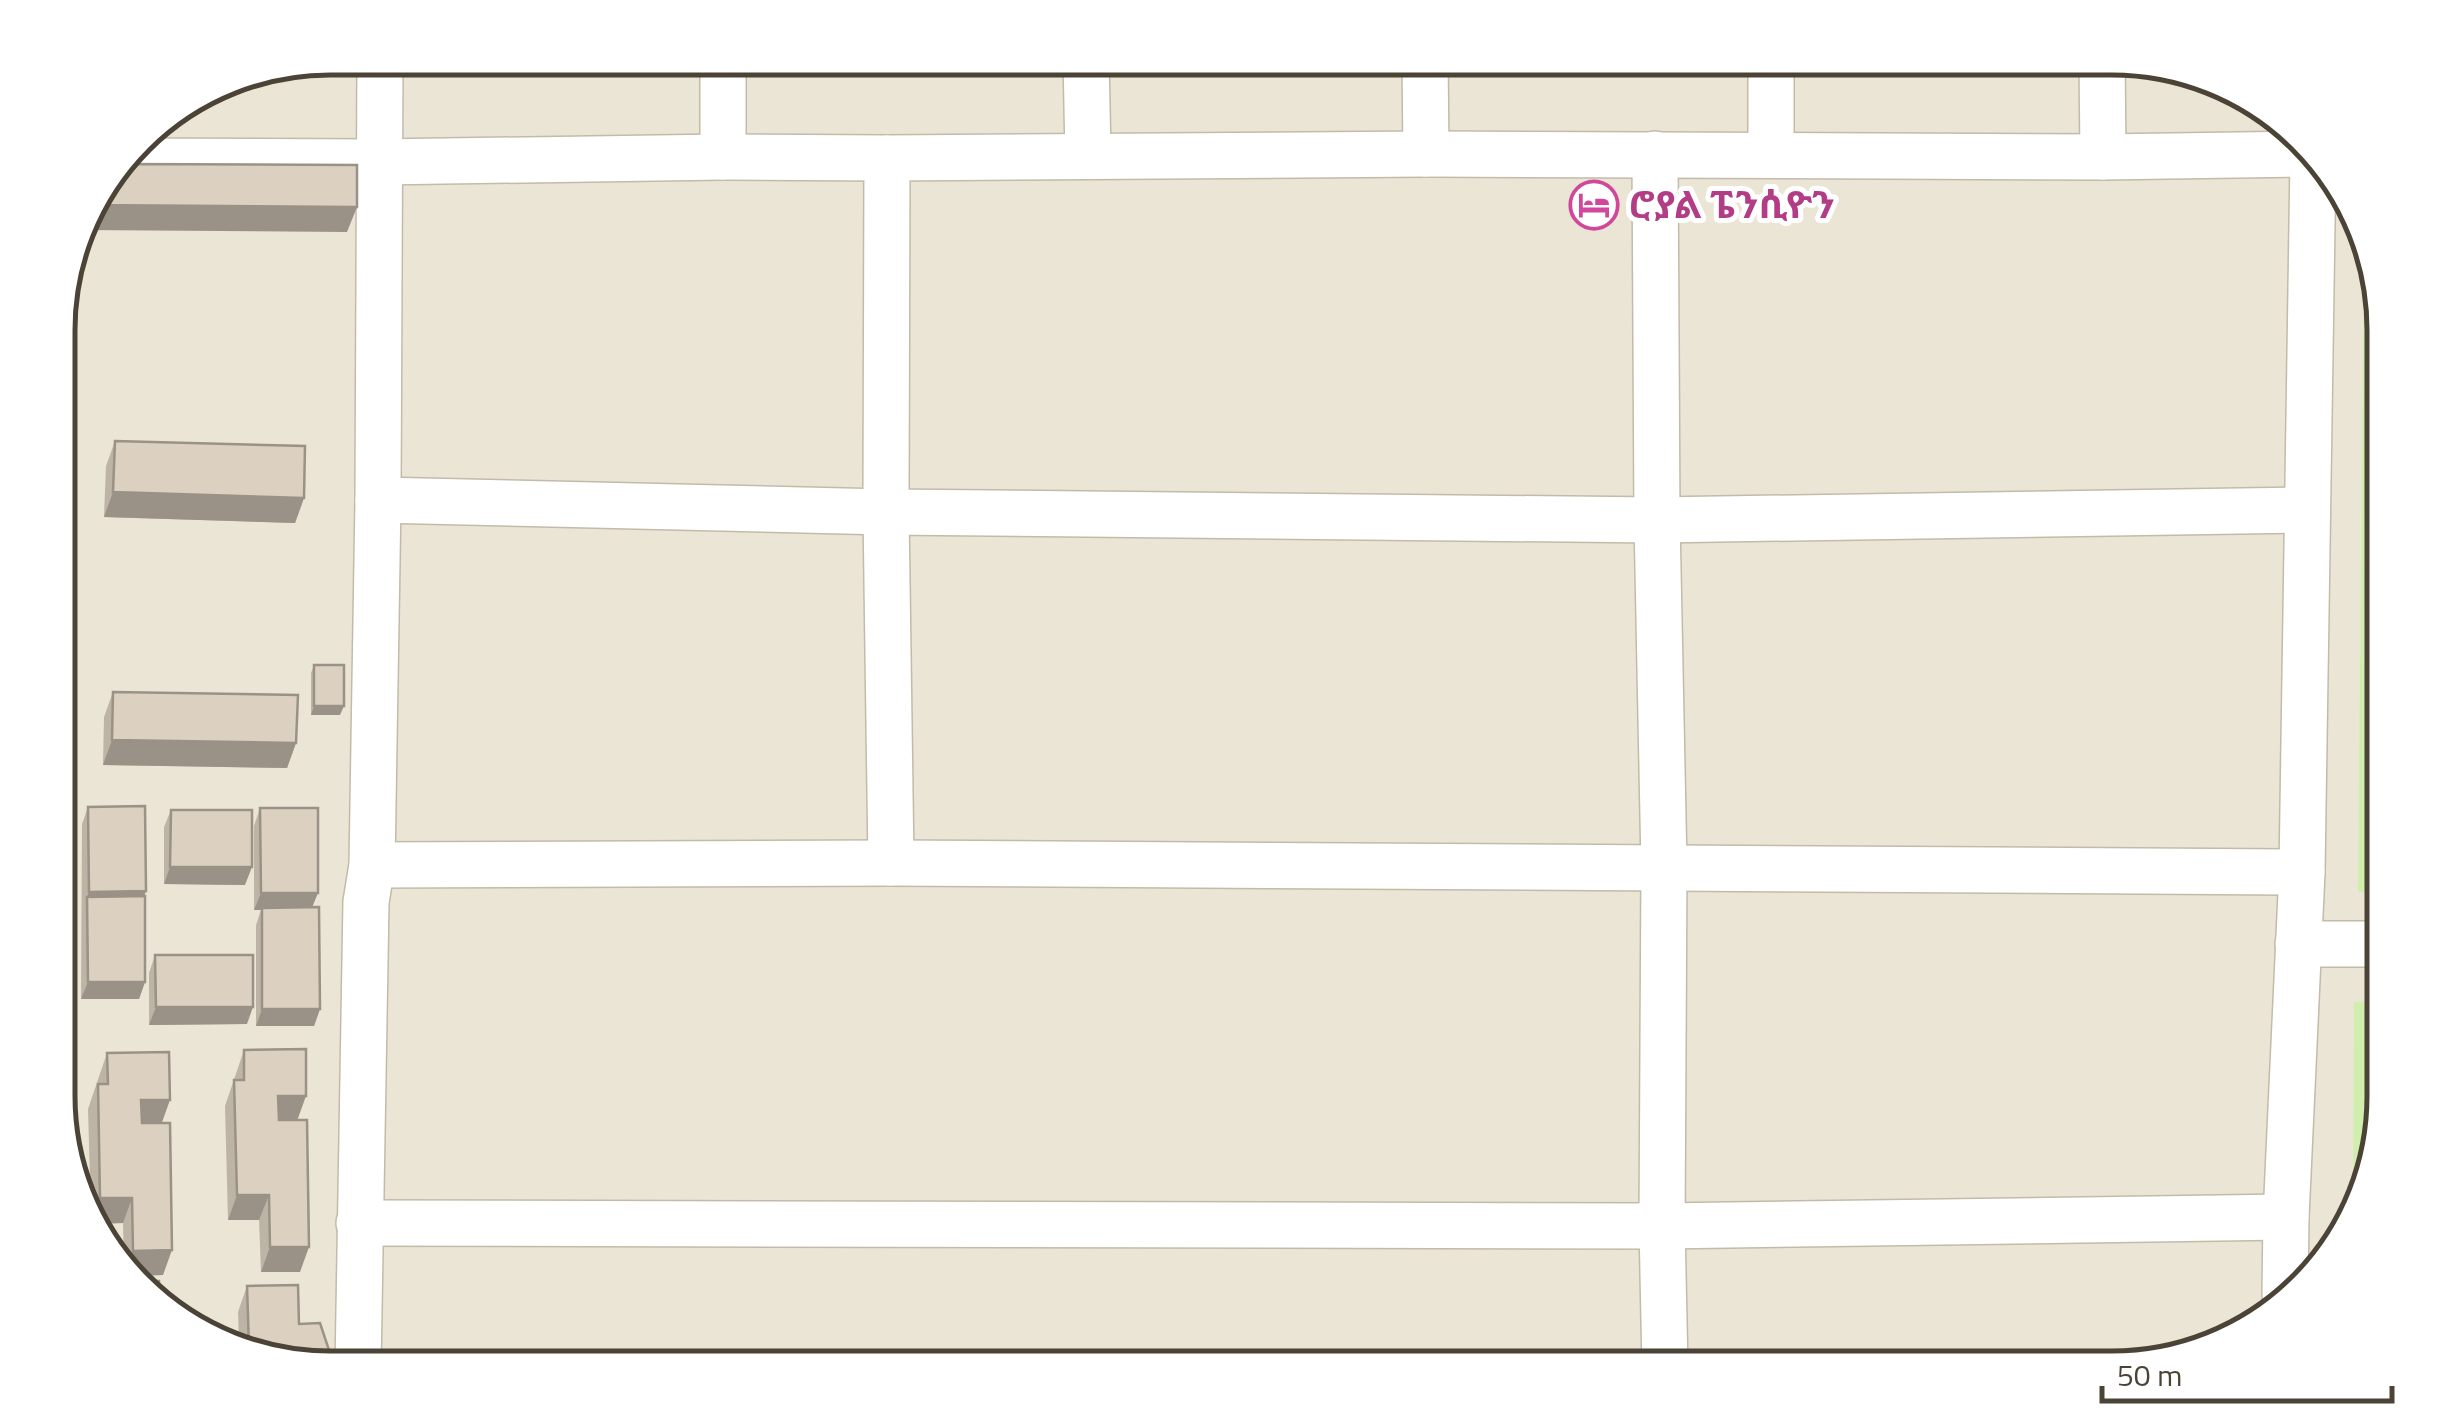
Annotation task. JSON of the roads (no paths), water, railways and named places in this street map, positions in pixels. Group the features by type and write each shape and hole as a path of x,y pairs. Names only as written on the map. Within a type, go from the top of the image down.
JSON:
{"street":[{"path":"1425,75 1426,154"},
{"path":"1771,75 1771,154"},
{"path":"2102,75 2103,157"},
{"path":"358,1351 366,902 372,865 380,76"},
{"path":"723,76 723,157"},
{"path":"1086,76 1088,156"},
{"path":"139,161 1426,154 2297,156"},
{"path":"1655,154 1664,866 1664,1350"},
{"path":"887,158 890,864"},
{"path":"2285,1282 2302,872 2310,170"},
{"path":"378,500 886,512 1657,520 2307,510"},
{"path":"372,865 1664,866 2302,872"},
{"path":"2298,944 2366,944"},
{"path":"360,1223 1662,1226 2286,1216"}],"place":[{"name":"ሮያል ፔንሲዮን","path":"1594,205"}]}
